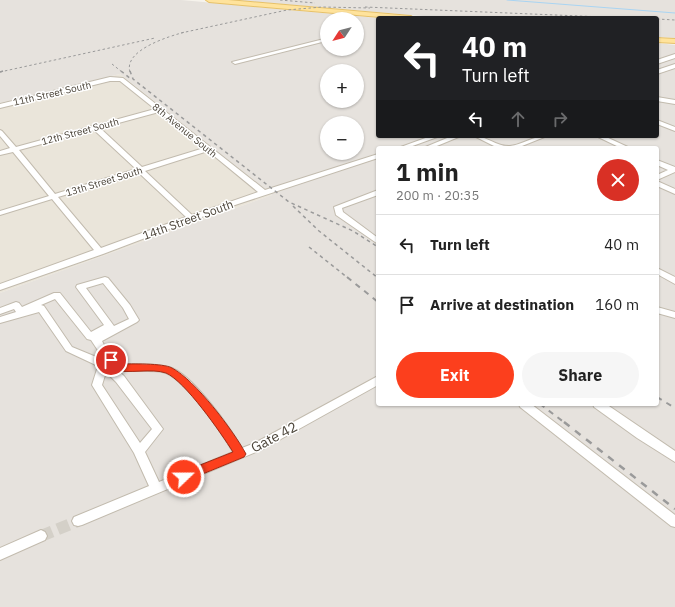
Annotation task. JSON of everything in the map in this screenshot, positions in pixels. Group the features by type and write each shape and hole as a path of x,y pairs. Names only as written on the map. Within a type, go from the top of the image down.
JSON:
{"main road":[{"path":"208,0 388,16"},
{"path":"659,40 675,41"}],"street":[{"path":"235,62 320,41"},
{"path":"659,61 675,56"},
{"path":"659,71 675,66"},
{"name":"8th Avenue South","path":"103,81 121,79 264,193"},
{"name":"11th Street South","path":"0,106 103,81"},
{"path":"659,94 675,98"},
{"path":"659,99 675,102"},
{"name":"12th Street South","path":"0,153 160,110"},
{"path":"659,123 675,129"},
{"path":"94,127 192,219"},
{"path":"0,132 100,252"},
{"path":"407,146 431,138"},
{"path":"433,146 453,138"},
{"path":"480,138 501,146"},
{"path":"516,146 538,138"},
{"path":"604,138 622,146"},
{"name":"13th Street South","path":"0,213 209,149"},
{"name":"14th Street South","path":"0,287 264,193 376,157"},
{"path":"659,163 675,169"},
{"path":"659,177 675,169"},
{"path":"659,184 675,192"},
{"path":"376,193 338,206 339,213 376,241"},
{"path":"659,272 675,281"},
{"path":"0,311 16,305 20,311 58,295 90,337 110,326 80,287 105,280 127,307 134,320 96,340 104,353 118,368 137,367 168,370 189,385 230,437 240,454"},
{"path":"0,320 41,308 69,349 104,364 120,379 158,429 139,451"},
{"path":"659,311 675,315"},
{"path":"104,364 97,385 139,451 156,488"},
{"name":"Gate 42","path":"78,521 259,446 376,381"},
{"path":"527,406 675,522"},
{"path":"601,406 675,457"},
{"path":"0,554 41,536"}],"shaded area":[{"path":"0,0 181,0 320,13 320,56 364,56 364,17 376,18 376,138 659,138 659,43 675,45 675,607 0,607 0,293 272,195 120,74 0,103"},
{"path":"233,0 675,0 675,38 659,37 659,16 424,16"},
{"path":"120,74 272,195 0,293 0,103"}],"waterway":[{"path":"507,0 675,13"}],"tunnel":[{"path":"41,536 78,521"}],"railway":[{"path":"280,0 315,3"},
{"path":"184,32 287,10 322,7 370,8"},
{"path":"365,7 579,16"},
{"path":"659,19 675,20"},
{"path":"130,71 130,64 140,51 149,45 184,32"},
{"path":"3,71 0,72 155,38"},
{"path":"112,64 122,72"},
{"path":"121,71 131,79"},
{"path":"130,71 133,79 289,202 353,231 376,246"},
{"path":"293,206 319,231 376,276"},
{"path":"309,247 348,278"},
{"path":"347,277 376,300"},
{"path":"659,398 675,408"},
{"path":"543,406 565,423"},
{"path":"564,422 675,509"}],"route":[{"path":"111,360 118,368 137,367 168,370 189,385 230,437 240,454 184,477"}]}
